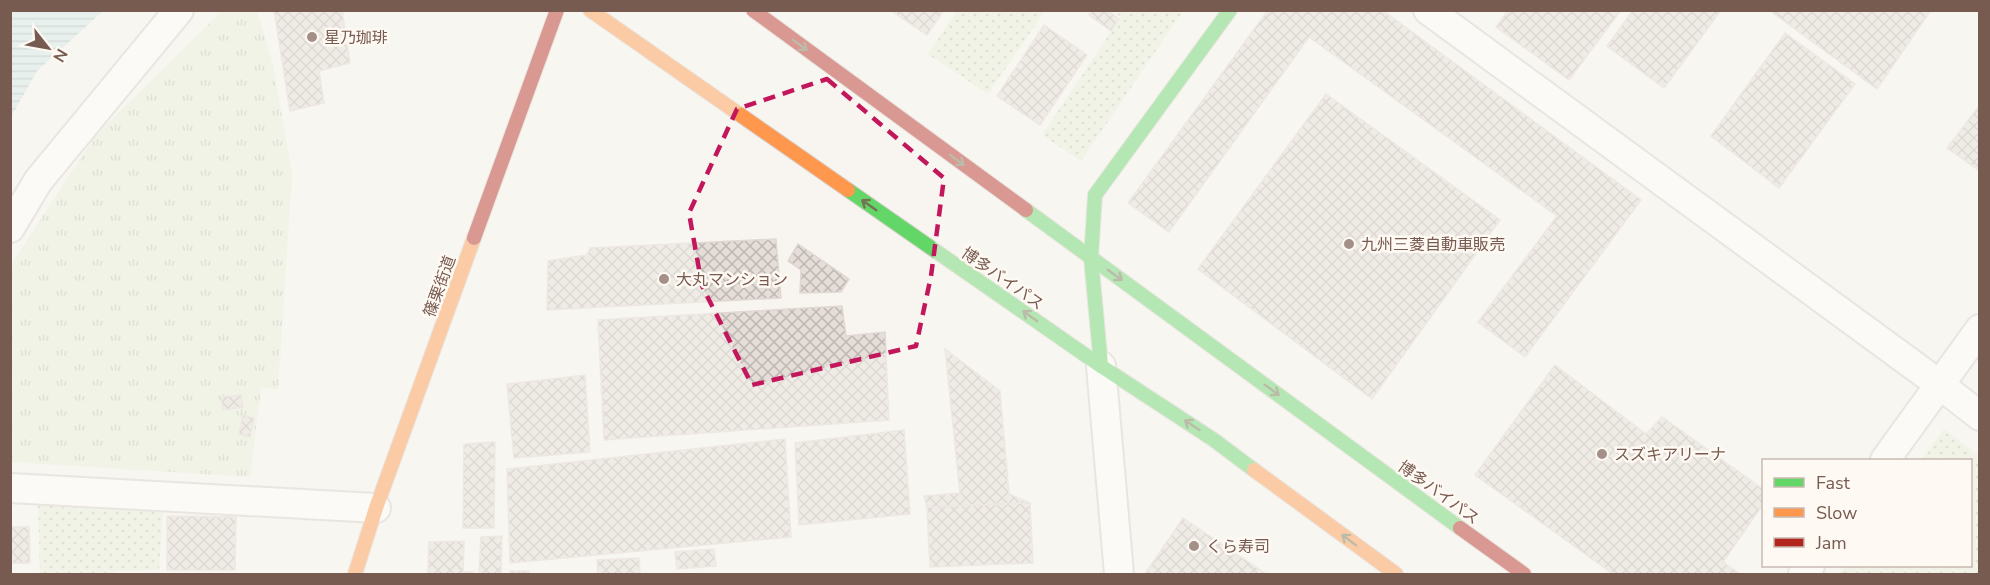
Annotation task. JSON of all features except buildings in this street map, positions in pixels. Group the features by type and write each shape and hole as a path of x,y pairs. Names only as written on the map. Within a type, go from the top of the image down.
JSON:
{"main road":[{"name":"篠栗街道","path":"355,574 376,508 557,10"},
{"name":"博多バイパス","path":"590,10 1101,366 1214,440 1396,574"},
{"name":"博多バイパス","path":"753,10 1524,574"},
{"path":"1101,366 1091,258 1095,195 1230,10"}],"street":[{"path":"10,228 38,181 178,10"},
{"path":"1428,10 1940,384 1980,416"},
{"path":"1886,459 1980,329"},
{"path":"1101,366 1119,574"},
{"path":"10,488 376,508"}],"highlighted area":[{"path":"827,79 944,178 931,276 916,346 752,385 702,286 689,213 737,109"}],"green space":[{"path":"222,11 257,11 273,64 292,174 278,389 261,388 250,477 11,462 10,266 95,136"},
{"path":"957,11 1045,11 988,94 928,54"},
{"path":"1113,11 1183,11 1081,161 1042,135 1121,17"},
{"path":"1944,429 1979,456 1979,574 1839,574 1845,567 1972,567 1972,459 1922,459"},
{"path":"38,504 163,512 159,570 115,571 114,574 40,574"}],"shaded area":[{"path":"11,10 103,11 37,71 11,117"}],"traffic: fast":[{"path":"1101,366 1091,258 1095,195 1230,10"},
{"path":"848,190 1101,366 1214,440 1254,470"},
{"path":"1026,210 1460,528"}],"traffic: slow":[{"path":"590,10 848,190"},
{"path":"355,574 376,508 474,238"},
{"path":"1254,470 1396,574"}],"traffic: jam":[{"path":"474,238 557,10"},
{"path":"753,10 1026,210"},
{"path":"1460,528 1524,574"}],"place":[{"name":"星乃珈琲","path":"312,37"},
{"name":"九州三菱自動車販売","path":"1349,244"},
{"name":"大丸マンション","path":"664,279"},
{"name":"スズキアリーナ","path":"1602,454"},
{"name":"くら寿司","path":"1194,546"}]}
